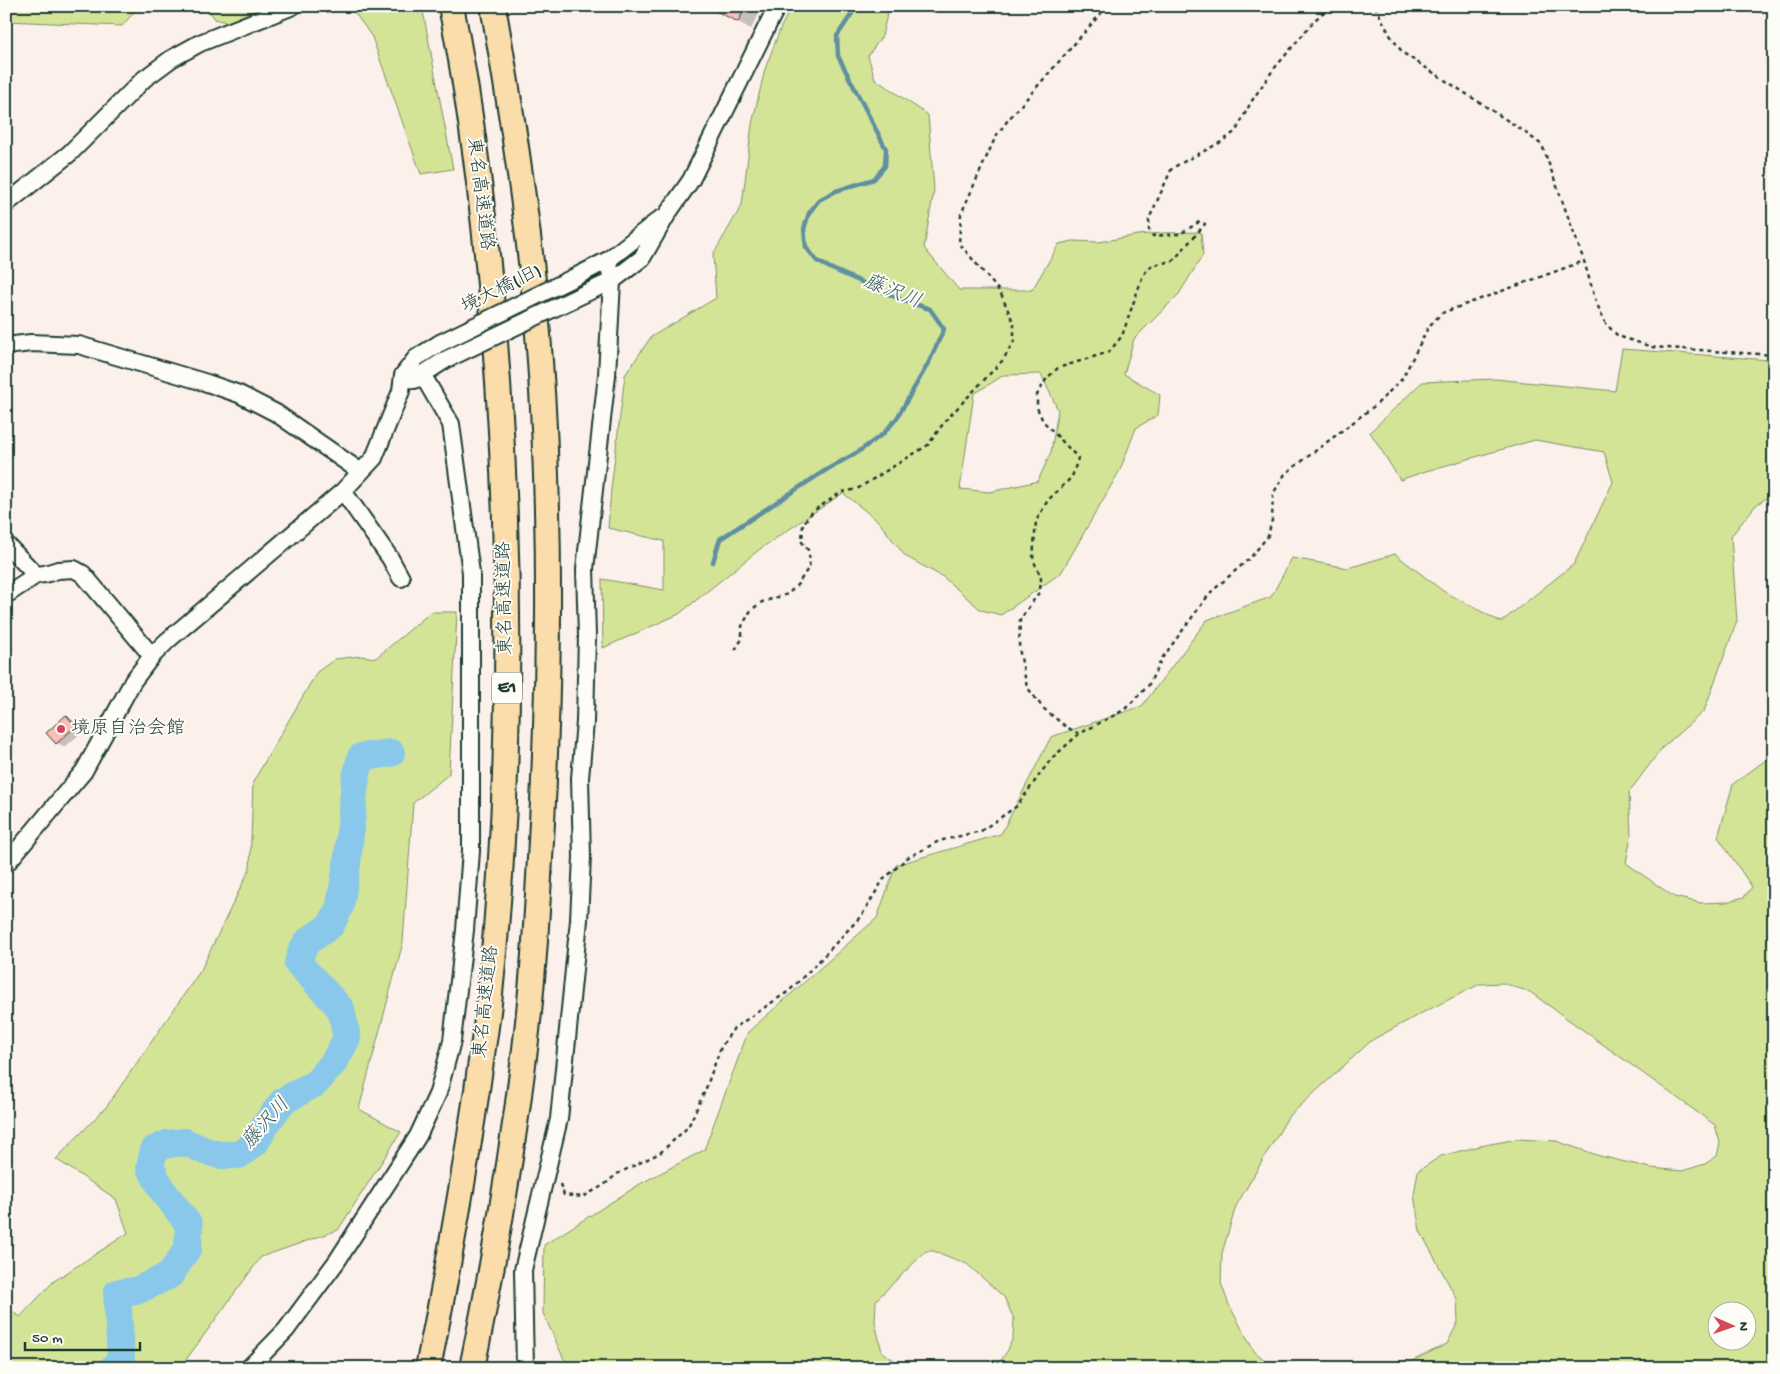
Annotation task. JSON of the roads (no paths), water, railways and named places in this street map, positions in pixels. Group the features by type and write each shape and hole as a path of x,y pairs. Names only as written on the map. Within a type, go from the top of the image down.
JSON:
{"highway":[{"name":"東名高速道路","path":"428,1368 464,1182 490,996 505,804 508,647 503,454 492,294 476,159 451,6"},
{"name":"E1","path":"472,1368 506,1186 525,1047 538,903 547,731 549,598 547,486 540,360 531,253 516,142 493,6"}],"street":[{"path":"6,204 70,153 144,79 171,60 200,43 293,6"},
{"path":"400,390 445,360 612,282 642,258 668,213 691,180 777,6"},
{"name":"境大橋(旧)","path":"6,864 84,771 133,681 152,656 167,641 343,491 374,458 400,390 403,375 416,358 440,343 608,260 668,213"},
{"path":"525,1368 523,1270 559,1119 579,920 582,857 580,778 585,722 587,636 584,569 607,375 612,282 608,260"},
{"path":"6,346 31,343 79,345 239,394 276,414 361,472"},
{"path":"249,1368 286,1330 338,1261 418,1136 438,1093 452,1041 465,930 471,852 471,573 450,424 422,374"},
{"path":"343,491 390,558 401,578"},
{"path":"6,544 36,575"},
{"path":"6,595 36,575 58,570 74,569 83,574 152,656"}],"waterway":[{"name":"藤沢川","path":"713,562 720,539 826,470 858,452 883,434 897,418 929,362 944,329 930,309 902,300 832,269 817,261 806,247 804,229 809,213 819,200 836,191 874,179 885,166 886,149 838,56 837,36 859,6"},
{"name":"藤沢川","path":"113,1368 121,1359 117,1293 136,1291 170,1275 188,1248 189,1225 163,1191 150,1167 154,1150 167,1144 185,1142 220,1155 239,1155 255,1143 283,1101 316,1083 334,1062 347,1038 341,1009 298,963 302,950 308,941 331,925 340,906 347,865 355,782 361,757 391,753"}],"place":[{"name":"境原自治会館","path":"61,729"}]}
